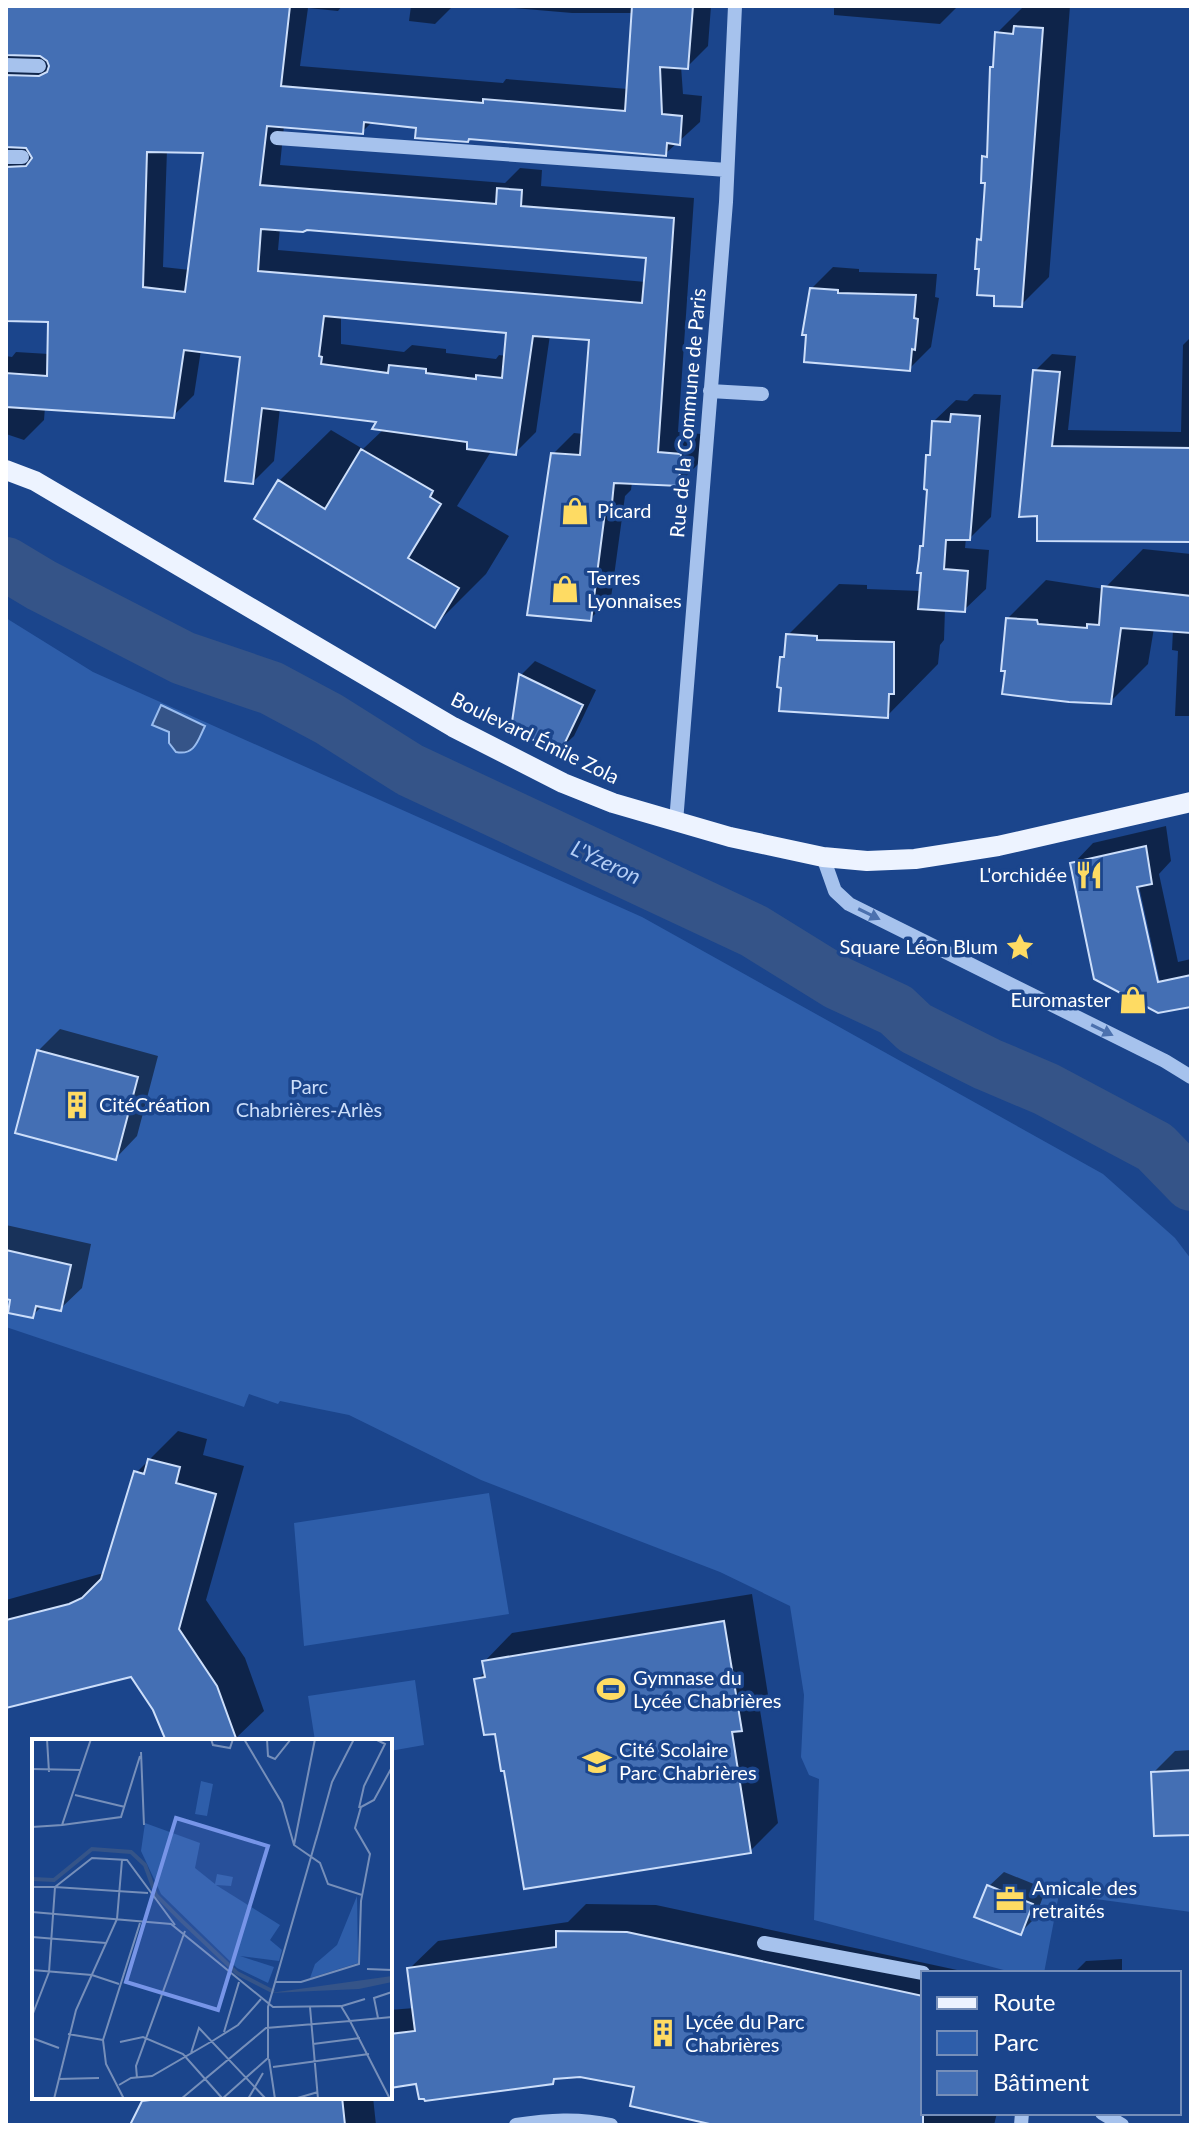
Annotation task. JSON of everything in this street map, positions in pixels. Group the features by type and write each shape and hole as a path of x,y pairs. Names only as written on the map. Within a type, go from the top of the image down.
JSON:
{"main road":[{"name":"Boulevard Émile Zola","path":"6,470 35,481 491,747 587,793 676,822 823,857 867,861 915,859 998,846 1191,802"}],"street":[{"name":"Rue de la Commune de Paris","path":"676,822 727,170 735,6"},
{"path":"6,65 39,66"},
{"path":"277,138 727,170"},
{"path":"6,157 22,157"},
{"path":"710,391 762,394"},
{"path":"823,857 835,891 849,904 1165,1061 1191,1077"},
{"path":"764,1943 921,1973"},
{"path":"516,2125 551,2119 611,2125"}],"green space":[{"name":"Parc Chabrières-Arlès","path":"6,618 93,672 642,917 1103,1174 1175,1238 1191,1259 1191,1912 1059,1894 1044,1971 1007,1971 814,1920 819,1779 809,1775 801,1757 804,1695 790,1606 720,1572 481,1480 349,1415 280,1401 278,1404 249,1394 244,1407 6,1327"},
{"path":"489,1493 509,1614 304,1646 294,1523"},
{"path":"415,1680 424,1745 392,1751 392,1739 315,1739 308,1696"}],"shaded area":[{"path":"161,705 205,726 188,752 176,752 169,743 169,732 152,725"}],"building":[{"path":"6,6 290,6 281,86 625,111 632,6 693,6 688,69 660,67 662,114 682,116 680,145 667,143 666,156 469,139 468,142 415,138 416,128 364,122 363,134 267,126 260,185 496,204 497,188 522,190 521,206 674,218 658,452 681,454 679,486 614,483 611,513 605,512 591,621 527,615 551,453 580,455 589,340 533,336 516,455 467,449 467,442 372,429 376,422 262,408 253,484 225,481 240,357 184,350 174,418 6,407 6,373 47,376 48,322 6,321 6,167 26,166 32,158 26,148 6,147 6,75 39,76 47,72 49,66 40,56 6,55","holes":["147,152 203,153 185,292 143,287","261,229 307,230 646,258 642,303 258,271","324,316 506,333 502,378 476,375 476,379 389,365 388,373 321,364 322,357 319,356"]},
{"path":"1014,26 1043,28 1022,307 994,306 994,296 977,295 979,269 975,269 977,239 981,240 985,183 981,183 982,156 987,157 990,67 993,67 995,32 1013,34"},
{"path":"810,288 838,290 838,293 916,295 914,318 918,319 910,371 804,362 806,335 802,335"},
{"path":"1033,370 1060,372 1052,446 1191,448 1191,542 1037,541 1037,516 1019,517"},
{"path":"951,414 980,416 970,540 946,540 944,569 968,571 965,612 918,609 921,573 917,573 920,546 923,546 926,455 930,455 932,421 950,422"},
{"path":"361,449 433,491 430,497 441,504 408,558 459,588 435,628 254,519 278,480 325,509"},
{"path":"1102,586 1191,596 1191,633 1121,628 1111,704 1002,694 1006,618 1087,628 1087,624 1099,625"},
{"path":"786,634 817,636 817,640 894,642 894,694 889,694 888,718 779,711 781,688 777,687"},
{"path":"519,674 583,705 560,753 511,729"},
{"path":"1146,846 1152,884 1137,887 1158,982 1191,975 1191,1007 1158,1013 1094,979 1070,863"},
{"name":"CitéCréation","path":"37,1050 138,1077 116,1160 15,1133"},
{"path":"6,1250 71,1265 61,1311 36,1306 33,1318 8,1313 10,1300 6,1299"},
{"path":"148,1459 180,1467 176,1483 216,1494 179,1629 217,1686 236,1739 165,1739 153,1710 131,1677 6,1708 6,1620 69,1604 82,1598 101,1579 134,1471 144,1474"},
{"path":"724,1621 742,1731 732,1732 751,1853 524,1889 495,1734 484,1735 474,1679 485,1677 482,1661"},
{"path":"1191,1770 1191,1835 1154,1836 1151,1772"},
{"path":"987,1885 1033,1904 1021,1935 974,1917"},
{"name":"Lycée du Parc Chabrières","path":"556,1931 627,1932 921,1996 923,2125 714,2125 630,2106 634,2087 580,2077 554,2079 553,2084 425,2101 419,2099 416,2084 392,2088 392,2034 415,2031 407,1968 556,1947"},
{"path":"342,2099 345,2125 130,2125 142,2101"}],"waterway":[{"name":"L'Yzeron","path":"6,564 183,658 271,688 329,719 410,770 754,931 838,983 896,1010 915,1028 1046,1089 1155,1147 1191,1184"}],"place":[{"name":"Picard","path":"575,511"},
{"name":"Terres Lyonnaises","path":"565,589"},
{"name":"L'orchidée","path":"1089,875"},
{"name":"Square Léon Blum","path":"1020,947"},
{"name":"Euromaster","path":"1133,1000"},
{"name":"CitéCréation","path":"77,1105"},
{"name":"Gymnase du Lycée Chabrières","path":"611,1689"},
{"name":"Cité Scolaire Parc Chabrières","path":"597,1762"},
{"name":"Amicale des retraités","path":"1010,1899"},
{"name":"Lycée du Parc Chabrières","path":"663,2033"}]}
